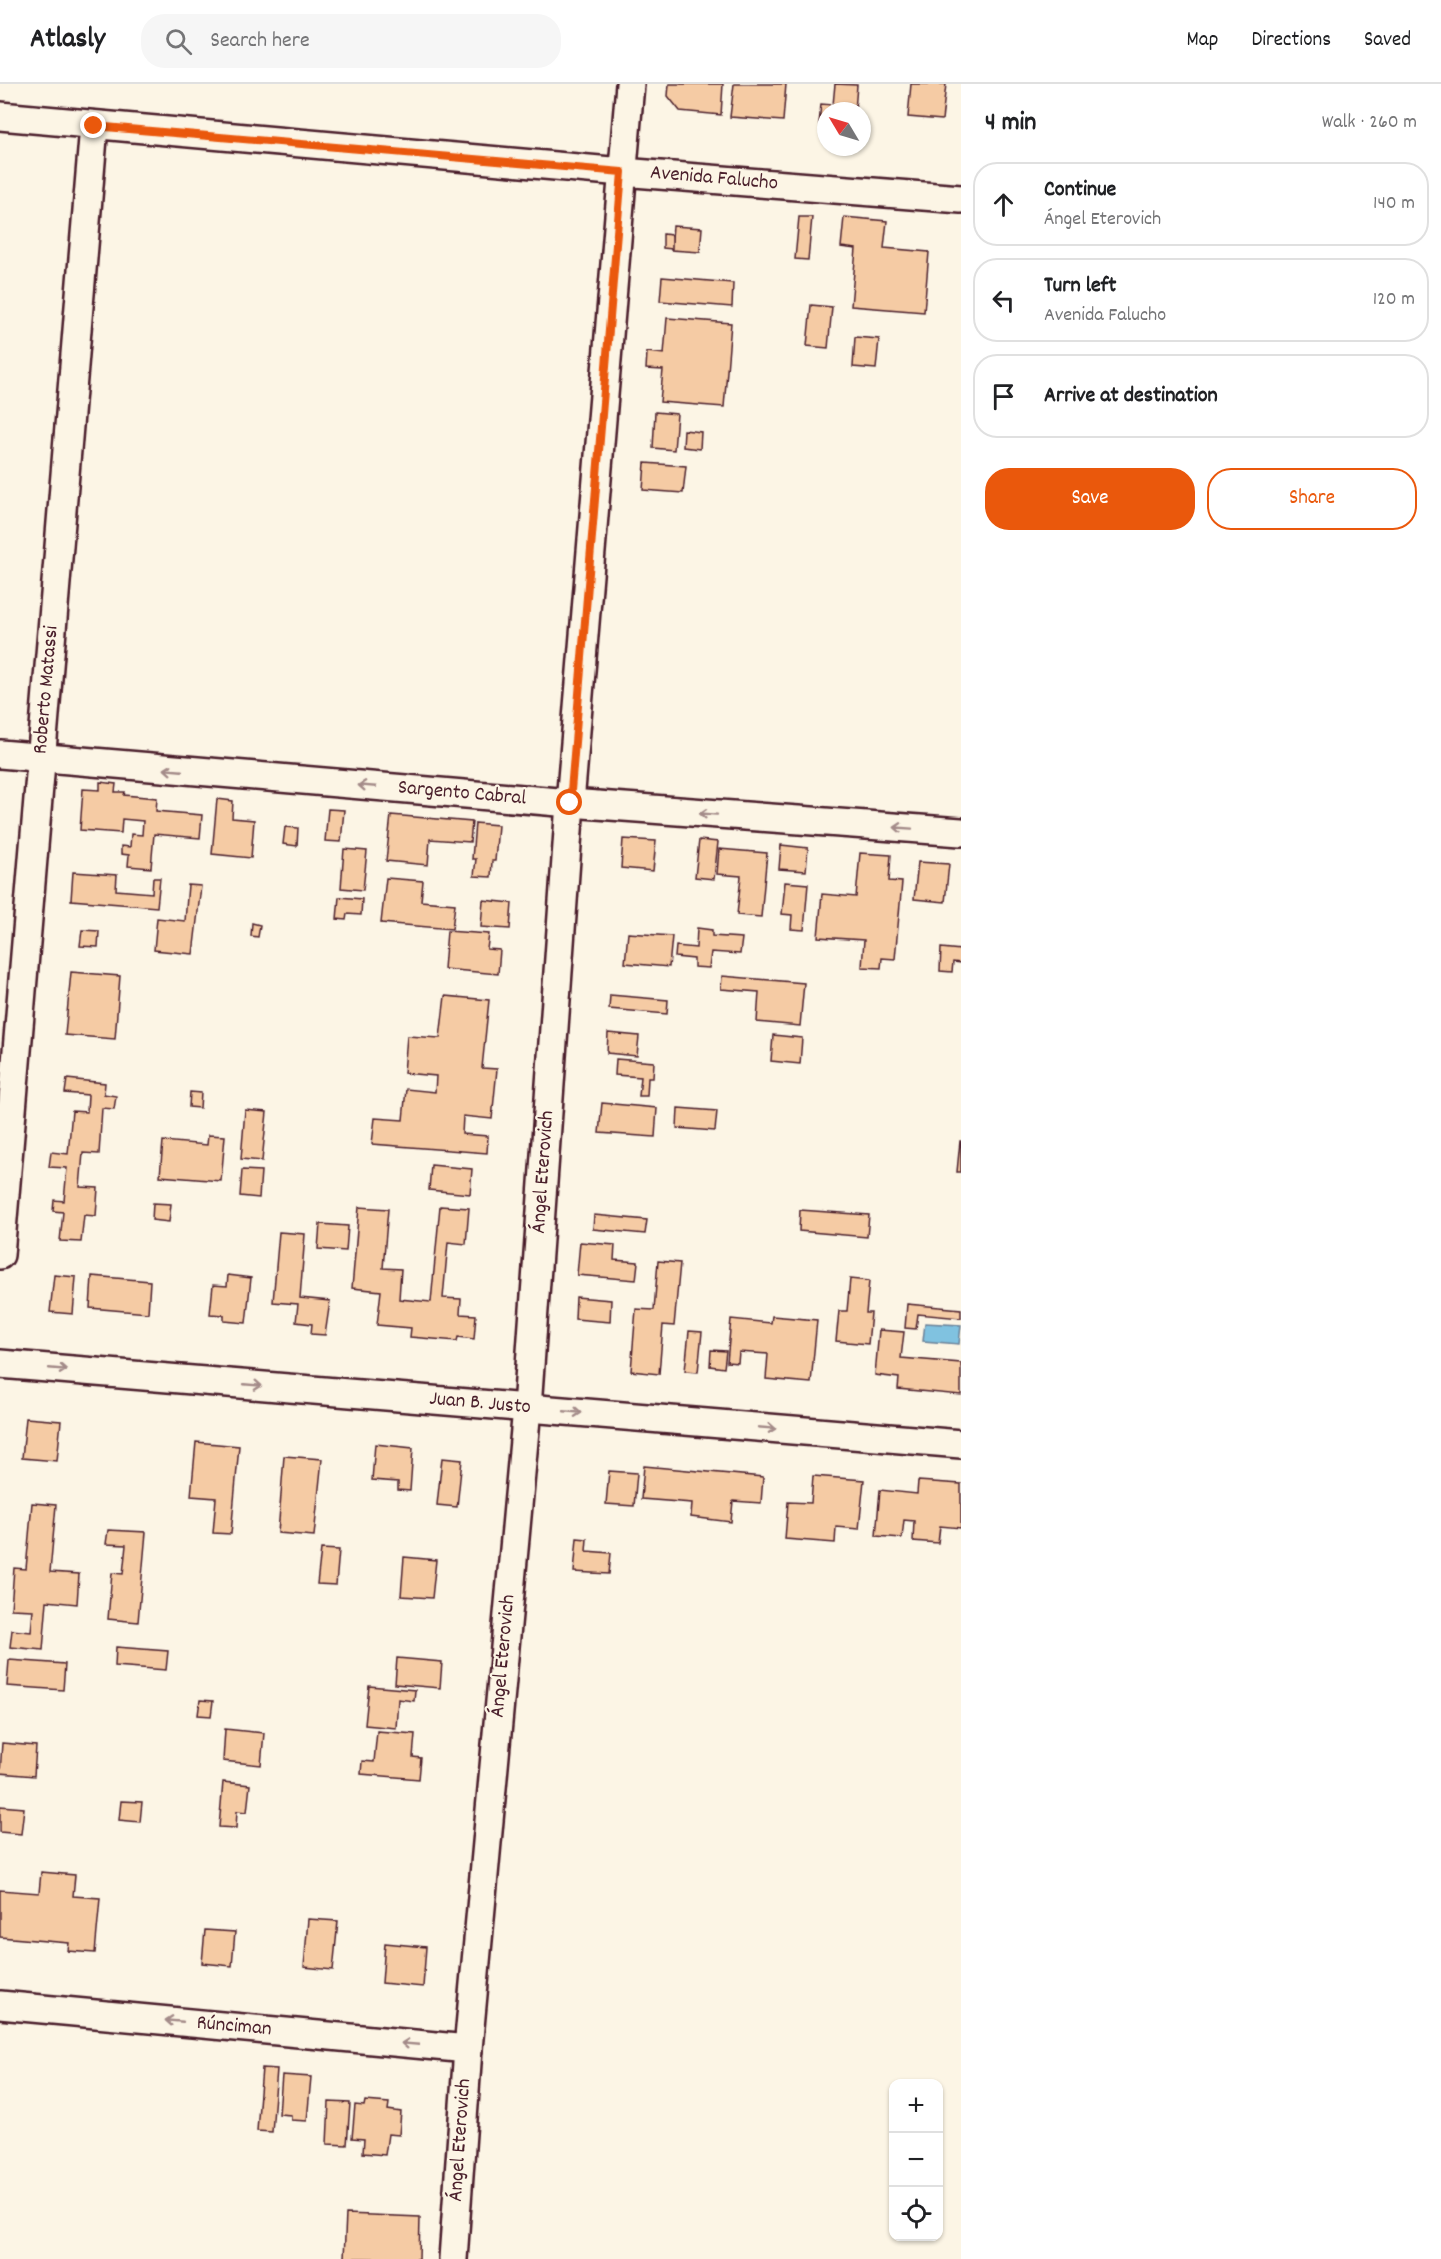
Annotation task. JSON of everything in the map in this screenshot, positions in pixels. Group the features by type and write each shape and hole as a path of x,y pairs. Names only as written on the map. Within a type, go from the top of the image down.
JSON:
{"street":[{"name":"Ángel Eterovich","path":"453,2259 468,2049 527,1408 570,803 630,84"},
{"name":"Avenida Falucho","path":"0,116 622,172 961,199"},
{"name":"Roberto Matassi","path":"0,1255 94,126"},
{"name":"Sargento Cabral","path":"0,754 570,803 961,832"},
{"name":"Juan B. Justo","path":"0,1364 961,1444"},
{"name":"Rúnciman","path":"0,2004 468,2049"}],"water":[{"path":"925,1323 961,1325 959,1344 923,1341"}],"building":[{"path":"669,84 723,84 721,115 680,111 668,96"},
{"path":"734,84 786,84 783,121 730,117"},
{"path":"835,84 857,85 856,102 833,102"},
{"path":"911,84 946,84 942,120 908,117"},
{"path":"799,217 812,217 808,260 795,259"},
{"path":"844,217 887,221 884,248 929,252 924,312 851,306 856,249 841,247"},
{"path":"673,226 702,228 700,252 671,250"},
{"path":"663,234 672,235 672,249 663,248"},
{"path":"662,277 733,283 732,307 660,301"},
{"path":"811,305 832,307 828,348 807,346"},
{"path":"667,318 731,323 724,407 660,402 663,370 646,369 647,352 664,354"},
{"path":"855,337 879,339 876,369 853,367"},
{"path":"655,412 677,414 674,450 653,448"},
{"path":"684,430 701,432 700,449 683,447"},
{"path":"645,463 686,466 683,493 643,490"},
{"path":"100,782 116,784 115,792 125,792 124,795 157,798 156,811 202,815 200,838 154,834 151,868 128,866 129,855 121,854 121,846 130,847 131,834 142,835 143,821 122,819 121,833 80,830 83,789 100,790"},
{"path":"217,799 233,801 232,818 254,820 251,858 212,854"},
{"path":"328,809 344,810 341,842 325,841"},
{"path":"391,815 472,822 470,842 430,839 428,865 386,861"},
{"path":"475,823 498,825 495,861 492,861 491,877 474,876 476,859 472,859"},
{"path":"285,827 298,828 297,846 283,844"},
{"path":"623,839 656,841 653,871 621,868"},
{"path":"699,840 718,842 714,879 695,877"},
{"path":"781,845 808,848 806,871 779,869"},
{"path":"344,849 367,851 363,890 341,888"},
{"path":"719,849 767,853 761,917 737,915 741,876 717,874"},
{"path":"860,853 891,855 889,881 902,882 895,959 882,958 881,968 862,967 864,940 818,937 822,894 856,897"},
{"path":"918,862 949,864 945,902 914,899"},
{"path":"73,872 117,875 116,890 152,893 153,878 160,878 157,907 71,900"},
{"path":"386,878 423,881 421,901 455,904 452,929 381,923"},
{"path":"785,882 808,884 804,930 791,929 792,915 782,914"},
{"path":"188,885 201,886 193,954 154,950 157,918 185,921"},
{"path":"339,897 362,899 361,915 347,914 346,920 337,919"},
{"path":"483,900 512,903 510,929 481,927"},
{"path":"252,923 260,925 258,937 251,936"},
{"path":"697,928 712,930 712,936 742,938 740,954 711,952 709,968 694,967 694,959 675,957 676,946 696,948"},
{"path":"82,930 99,931 98,947 80,946"},
{"path":"447,931 489,934 487,949 500,950 498,974 444,969"},
{"path":"628,933 672,936 669,967 625,963"},
{"path":"941,948 961,950 961,963 953,962 952,972 940,971"},
{"path":"71,972 120,976 115,1039 65,1035"},
{"path":"722,976 804,983 800,1026 757,1022 759,992 721,989"},
{"path":"610,995 668,1000 667,1014 609,1009"},
{"path":"445,996 489,1000 482,1068 497,1069 492,1119 463,1116 462,1134 488,1136 487,1153 372,1144 375,1118 403,1120 406,1089 435,1092 436,1076 404,1073 407,1036 440,1038"},
{"path":"608,1033 639,1036 637,1056 607,1053"},
{"path":"773,1035 802,1038 800,1064 771,1061"},
{"path":"616,1059 654,1062 653,1078 648,1078 647,1096 639,1096 641,1077 615,1075"},
{"path":"67,1079 105,1083 104,1094 116,1096 114,1109 102,1108 99,1154 83,1153 80,1187 98,1188 96,1216 84,1215 81,1242 60,1241 63,1212 53,1211 54,1200 64,1201 67,1168 49,1167 51,1152 68,1154 72,1111 87,1112 88,1095 65,1093"},
{"path":"190,1092 201,1093 200,1108 189,1107"},
{"path":"602,1103 657,1108 655,1137 599,1133"},
{"path":"678,1108 717,1111 715,1131 677,1128"},
{"path":"245,1110 267,1112 262,1161 241,1159"},
{"path":"208,1135 225,1136 221,1181 160,1176 163,1141 207,1145"},
{"path":"960,1141 961,1172 957,1172"},
{"path":"431,1165 472,1169 470,1194 429,1190"},
{"path":"242,1170 261,1171 259,1198 240,1196"},
{"path":"153,1203 171,1204 169,1222 152,1220"},
{"path":"440,1206 469,1208 466,1244 448,1242 443,1298 461,1299 460,1314 476,1315 474,1339 458,1337 457,1341 410,1337 411,1328 377,1325 381,1291 352,1288 359,1207 388,1209 383,1268 401,1269 399,1299 431,1302"},
{"path":"800,1210 869,1215 867,1237 799,1231"},
{"path":"594,1215 647,1220 645,1234 593,1229"},
{"path":"320,1224 348,1226 346,1251 318,1249"},
{"path":"279,1232 305,1234 300,1298 330,1301 325,1335 311,1334 312,1324 296,1322 298,1304 273,1302"},
{"path":"580,1242 615,1245 614,1260 638,1262 636,1280 577,1275"},
{"path":"658,1261 680,1263 674,1326 663,1325 659,1374 631,1371 636,1309 654,1310"},
{"path":"54,1275 76,1277 73,1314 50,1312"},
{"path":"228,1275 251,1278 246,1323 224,1321 224,1315 210,1314 213,1285 227,1286"},
{"path":"92,1276 150,1281 148,1313 90,1308"},
{"path":"850,1279 869,1281 866,1313 871,1313 868,1344 836,1341 839,1311 847,1311"},
{"path":"576,1297 611,1300 610,1322 575,1319"},
{"path":"907,1304 961,1309 961,1318 918,1314 916,1329 905,1328"},
{"path":"772,1316 817,1320 811,1383 766,1379 768,1354 739,1352 738,1363 727,1362 731,1319 771,1323"},
{"path":"879,1330 904,1332 901,1358 961,1363 961,1395 898,1389 899,1378 875,1375"},
{"path":"689,1331 702,1332 698,1372 685,1371"},
{"path":"711,1350 726,1351 724,1368 710,1366"},
{"path":"26,1418 61,1421 57,1461 22,1458"},
{"path":"196,1442 239,1446 231,1534 213,1533 216,1498 191,1496"},
{"path":"375,1444 413,1448 410,1491 398,1490 398,1482 372,1480"},
{"path":"284,1456 322,1459 314,1536 278,1533"},
{"path":"442,1458 462,1460 457,1507 437,1505"},
{"path":"644,1466 763,1477 761,1503 733,1501 731,1522 691,1517 692,1503 641,1499"},
{"path":"609,1471 637,1473 634,1506 606,1504"},
{"path":"813,1476 864,1480 859,1529 836,1527 835,1543 785,1539 788,1502 811,1503"},
{"path":"918,1481 961,1484 961,1528 940,1526 938,1543 913,1541 914,1521 904,1520 902,1538 876,1536 880,1490 917,1494"},
{"path":"32,1503 56,1505 50,1572 79,1574 77,1604 47,1601 43,1650 10,1647 12,1630 31,1632 33,1610 11,1609 14,1568 26,1569"},
{"path":"108,1530 146,1532 138,1622 108,1619 112,1573 123,1574 126,1545 106,1544"},
{"path":"577,1538 587,1539 586,1551 611,1553 609,1574 574,1572"},
{"path":"321,1549 339,1550 336,1585 317,1584"},
{"path":"404,1557 436,1560 432,1598 401,1596"},
{"path":"116,1647 168,1651 166,1670 115,1666"},
{"path":"397,1658 442,1662 440,1688 395,1684"},
{"path":"9,1660 65,1664 63,1690 7,1686"},
{"path":"369,1686 415,1690 414,1701 398,1699 396,1728 365,1725"},
{"path":"200,1700 213,1701 211,1716 198,1715"},
{"path":"225,1729 264,1733 261,1765 223,1761"},
{"path":"377,1731 415,1734 413,1757 421,1758 419,1779 361,1774 362,1761 374,1762"},
{"path":"2,1743 36,1746 34,1776 0,1773"},
{"path":"223,1782 250,1785 247,1812 237,1811 236,1828 219,1827"},
{"path":"121,1801 142,1802 140,1822 119,1820"},
{"path":"0,1806 24,1808 21,1834 0,1832"},
{"path":"41,1872 75,1875 73,1896 100,1898 95,1953 68,1951 69,1943 0,1937 0,1890 39,1893"},
{"path":"308,1919 338,1921 333,1970 304,1967"},
{"path":"205,1930 235,1932 232,1966 202,1963"},
{"path":"385,1943 426,1947 423,1987 382,1983"},
{"path":"262,2068 277,2069 272,2132 257,2131"},
{"path":"282,2075 311,2077 307,2121 291,2120 291,2115 279,2114"},
{"path":"365,2101 389,2103 388,2110 401,2112 399,2135 388,2134 385,2155 363,2153 364,2139 352,2138 355,2105 364,2106"},
{"path":"329,2102 350,2103 347,2145 327,2144"},
{"path":"346,2214 420,2217 419,2259 344,2258"}],"route":[{"path":"94,126 622,172 570,803"}]}
